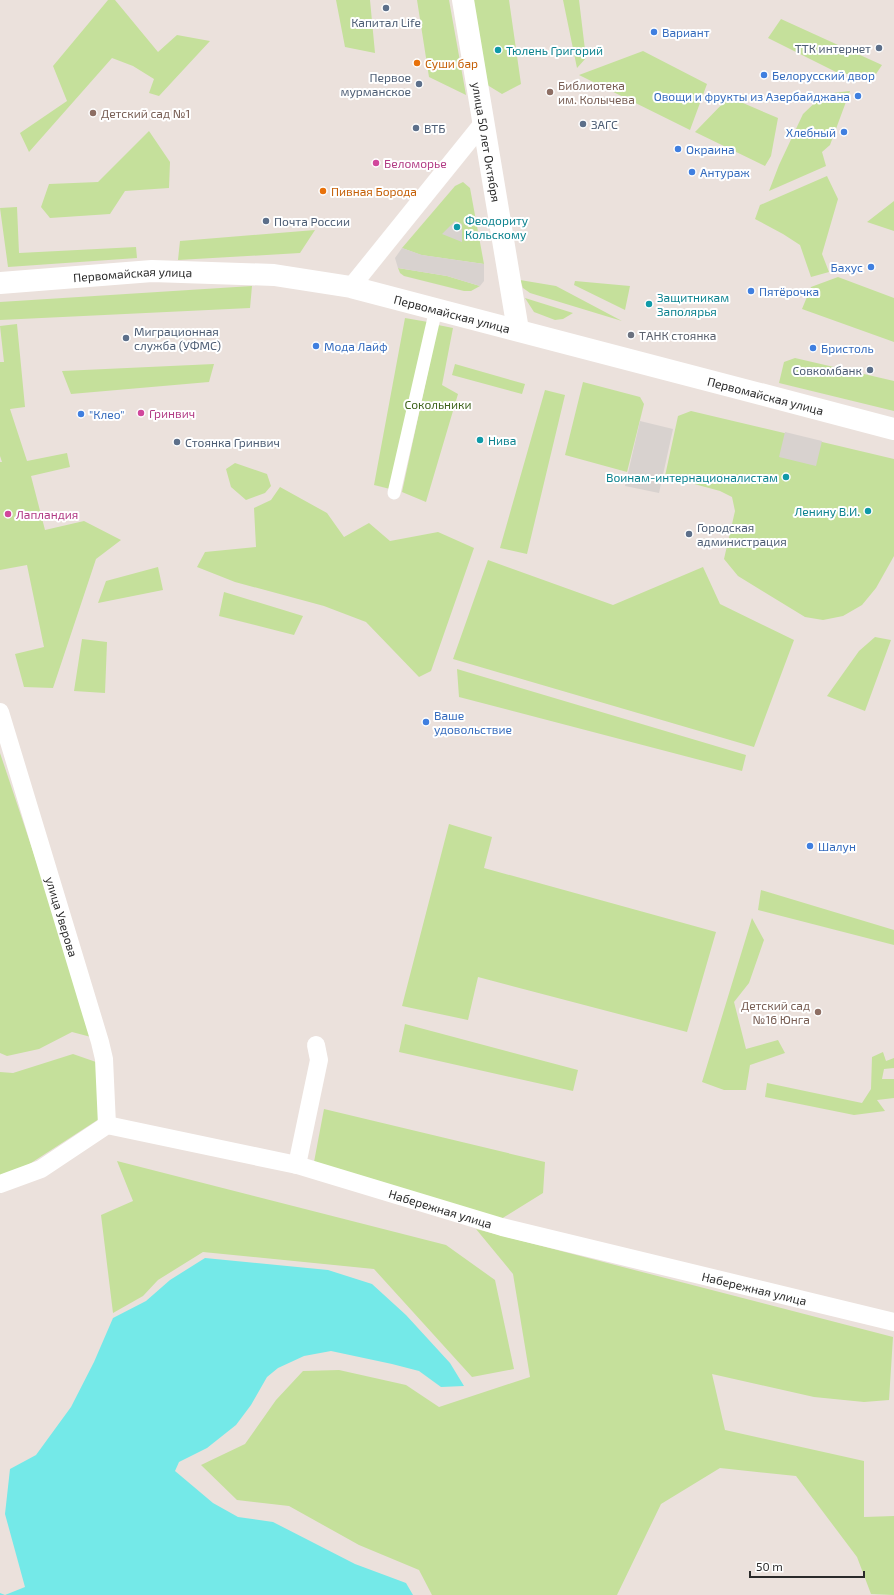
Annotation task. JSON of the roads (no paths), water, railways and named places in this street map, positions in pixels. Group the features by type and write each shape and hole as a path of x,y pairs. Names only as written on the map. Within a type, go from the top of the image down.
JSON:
{"main road":[{"name":"улица 50 лет Октября","path":"463,0 518,330"},
{"name":"Первомайская улица","path":"0,284 152,271 274,275 351,286 894,429"}],"street":[{"path":"351,286 484,122"},
{"path":"394,493 436,309"},
{"name":"улица Уверова","path":"0,712 100,1042 104,1059 106,1125"},
{"path":"297,1165 319,1060 316,1045"},
{"path":"0,1184 41,1169 106,1125"},
{"name":"Набережная улица","path":"106,1125 297,1165 502,1228 894,1322"}],"water":[{"path":"205,1258 328,1270 372,1284 406,1315 450,1363 464,1386 441,1387 419,1371 331,1351 304,1356 278,1368 267,1377 251,1405 236,1425 207,1448 179,1462 175,1471 213,1503 238,1517 273,1522 355,1564 406,1583 413,1595 5,1595 25,1587 5,1514 10,1469 36,1455 71,1407 94,1362 113,1318 146,1301 170,1280"}],"place":[{"name":"Капитал Life","path":"386,8"},
{"name":"Вариант","path":"654,32"},
{"name":"ТТК интернет","path":"879,48"},
{"name":"Тюлень Григорий","path":"498,50"},
{"name":"Суши бар","path":"417,63"},
{"name":"Белорусский двор","path":"764,75"},
{"name":"Первое мурманское","path":"419,84"},
{"name":"Библиотека им. Колычева","path":"550,92"},
{"name":"Овощи и фрукты из Азербайджана","path":"858,96"},
{"name":"Детский сад №1","path":"93,113"},
{"name":"ЗАГС","path":"583,124"},
{"name":"ВТБ","path":"416,128"},
{"name":"Хлебный","path":"844,132"},
{"name":"Окраина","path":"678,149"},
{"name":"Беломорье","path":"376,163"},
{"name":"Антураж","path":"692,172"},
{"name":"Пивная Борода","path":"323,191"},
{"name":"Почта России","path":"266,221"},
{"name":"Феодориту Кольскому","path":"457,227"},
{"name":"Бахус","path":"871,267"},
{"name":"Пятёрочка","path":"751,291"},
{"name":"Защитникам Заполярья","path":"649,304"},
{"name":"ТАНК стоянка","path":"631,335"},
{"name":"Миграционная служба (УФМС)","path":"126,338"},
{"name":"Мода Лайф","path":"316,346"},
{"name":"Бристоль","path":"813,348"},
{"name":"Совкомбанк","path":"870,370"},
{"name":"Гринвич","path":"141,413"},
{"name":"\"Клео\"","path":"81,414"},
{"name":"Нива","path":"480,440"},
{"name":"Стоянка Гринвич","path":"177,442"},
{"name":"Воинам-интернационалистам","path":"786,477"},
{"name":"Ленину В.И.","path":"868,511"},
{"name":"Лапландия","path":"8,514"},
{"name":"Городская администрация","path":"689,534"},
{"name":"Ваше удовольствие","path":"426,722"},
{"name":"Шалун","path":"810,846"},
{"name":"Детский сад №16 Юнга","path":"818,1012"}],"park label":[{"name":"Сокольники","path":"438,404"}]}
